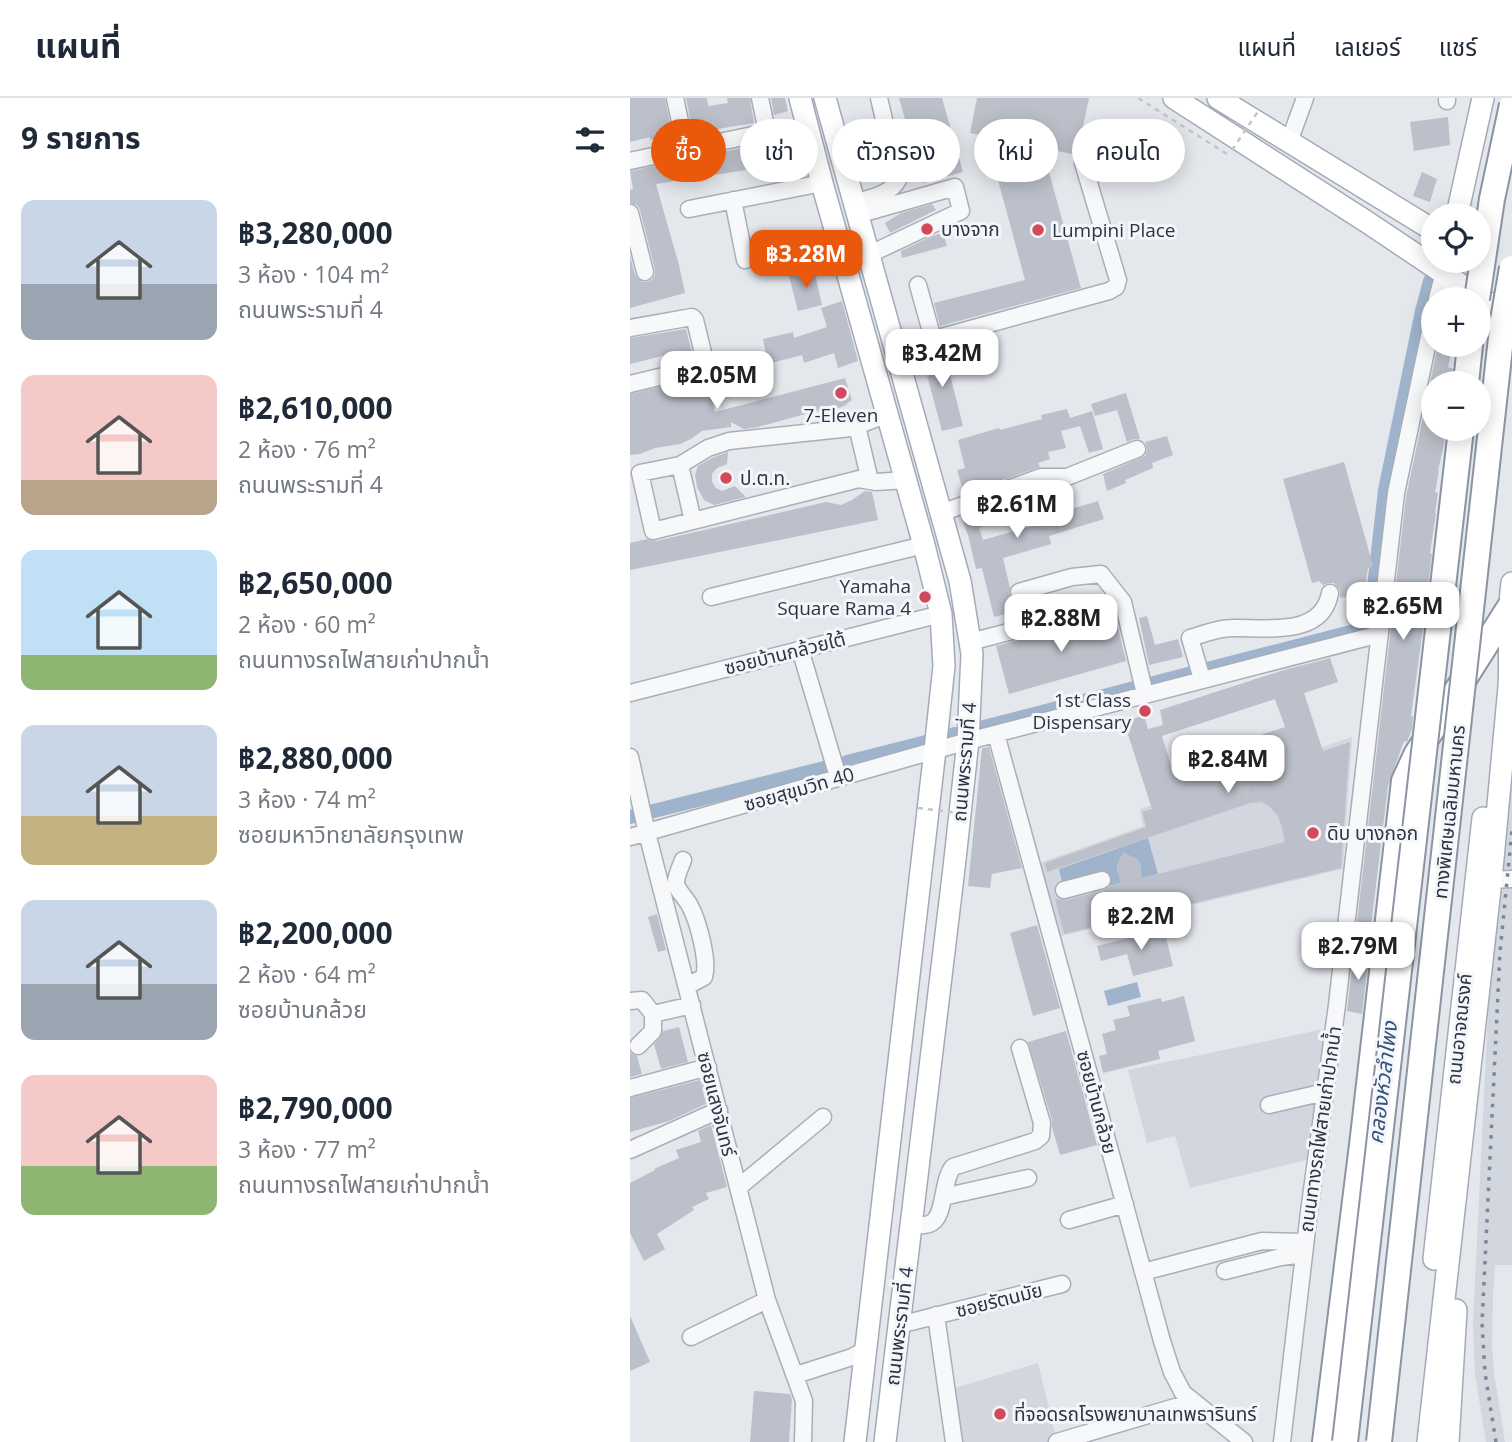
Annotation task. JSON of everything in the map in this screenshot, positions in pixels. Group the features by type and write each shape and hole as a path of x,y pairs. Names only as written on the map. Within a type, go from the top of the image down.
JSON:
{"highway":[{"path":"1486,287 1492,199 1512,105"},
{"name":"ทางพิเศษเฉลิมมหานคร","path":"1379,1442 1507,276"},
{"name":"ทางพิเศษเฉลิมมหานคร","path":"1345,1442 1460,441"},
{"path":"1325,1442 1404,782 1416,755 1483,648 1509,613"}],"main road":[{"name":"ถนนพระรามที่ 4","path":"800,98 806,119"},
{"path":"1174,98 1421,251"},
{"path":"1218,98 1421,223"},
{"path":"1460,203 1483,98"},
{"name":"ถนนพระรามที่ 4","path":"827,100 960,581 972,654 968,741 885,1442"},
{"name":"ถนนพระรามที่ 4","path":"818,167 924,545 941,614 944,666 855,1442"},
{"path":"1491,268 1507,276"},
{"path":"1453,273 1468,287"},
{"path":"1491,306 1512,319"},
{"name":"ถนนอาจณรงค์","path":"1417,1442 1448,1126 1500,658 1512,583"},
{"name":"ถนนอาจณรงค์","path":"1428,1442 1461,1147 1502,880 1510,661 1509,613"},
{"path":"1448,1442 1461,1216 1461,1147"},
{"path":"865,1350 899,1325"}],"street":[{"path":"675,98 679,119"},
{"path":"760,98 764,119"},
{"path":"855,209 888,191 898,180 879,98"},
{"path":"1289,142 1305,98"},
{"path":"630,161 651,157"},
{"path":"894,350 1116,287 1118,280 1089,182"},
{"path":"689,209 822,183"},
{"path":"855,209 955,187 961,211 868,255"},
{"path":"733,200 745,260"},
{"path":"630,213 645,272"},
{"path":"918,285 933,339"},
{"path":"630,328 692,317 705,361 701,367 630,384"},
{"name":"ถนนทางรถไฟสายเก่าปากน้ำ","path":"1282,1442 1304,1248 1337,1005 1396,493 1425,357"},
{"path":"888,414 851,428 729,441 708,447 680,465 640,473 653,531 859,479 906,480"},
{"path":"857,426 870,481"},
{"path":"941,513 1041,477 1067,477 1116,449 1137,449"},
{"path":"680,465 693,521"},
{"path":"711,597 924,545"},
{"path":"1018,592 1072,577 1101,574 1123,602 1143,687"},
{"path":"1202,679 1190,638 1226,628 1271,629 1296,626 1321,613 1330,593"},
{"path":"970,642 1123,602"},
{"name":"ซอยบ้านกล้วยใต้","path":"630,693 941,614"},
{"name":"ซอยสุขุมวิท 40","path":"630,837 996,734 1143,687 1202,679 1380,634"},
{"path":"800,649 838,777"},
{"name":"ซอยบ้านกล้วย","path":"996,734 1054,892 1125,1204 1172,1372 1183,1393 1192,1402 1244,1442"},
{"name":"ซอยแสงจันทร์","path":"630,757 767,1300 804,1401 803,1442"},
{"path":"683,860 676,881 691,907 705,966 705,975 687,986"},
{"path":"1054,892 1102,880"},
{"path":"630,1001 642,1000 653,1014 653,1031 638,1045"},
{"path":"653,1014 692,1005"},
{"path":"911,1226 930,1224 938,1218 948,1173 953,1167 1035,1141 1041,1136 1042,1123 1020,1048"},
{"path":"630,1088 708,1066"},
{"path":"1269,1105 1325,1092"},
{"path":"630,1150 719,1110"},
{"path":"739,1187 822,1117"},
{"path":"943,1197 1028,1178"},
{"path":"1069,1220 1125,1204"},
{"path":"1143,1272 1262,1241 1304,1248"},
{"path":"1225,1272 1304,1248"},
{"name":"ซอยรัตนมัย","path":"899,1325 1062,1284"},
{"path":"691,1337 767,1300"},
{"name":"ซอยรัตนมัย","path":"936,1315 954,1442"},
{"path":"796,1376 865,1350"},
{"path":"1057,1442 1112,1434 1192,1402"}],"path":[{"path":"1233,150 1259,110"},
{"path":"1247,797 1244,790 1249,785 1256,786 1258,793"},
{"path":"918,808 967,814"}],"shaded area":[{"path":"1512,734 1512,1265 1495,1265 1493,1296 1494,1372 1505,1442 1486,1442 1475,1374 1473,1323 1491,951"},
{"name":"ดิบ บางกอก","path":"1352,737 1343,869 1057,937 1037,864 1143,826 1140,809"},
{"path":"1324,1029 1310,1159 1190,1188 1175,1136 1147,1143 1128,1070"},
{"name":"ที่จอดรถโรงพยาบาลเทพธารินทร์","path":"1038,1363 1057,1442 947,1442 942,1392"}],"water":[{"path":"1148,838 1158,874 1134,880 1141,867 1137,859 1129,856 1117,865 1117,869 1120,877 1130,881 1104,887 1062,882 1059,869"},
{"path":"1137,982 1141,997 1108,1006 1104,991"}],"building":[{"path":"630,98 665,98 669,119 651,119 651,140 650,137 630,142"},
{"path":"686,98 707,98 708,106 728,103 727,98 750,98 753,119 740,119 740,125 726,128 726,119 690,119"},
{"path":"771,98 785,98 788,111 774,115"},
{"path":"899,98 942,98 948,119 905,119"},
{"path":"977,98 1089,98 1085,119 1072,119 1072,154 1058,151 1058,119 974,119 974,134 970,133"},
{"path":"1448,117 1450,145 1414,151 1410,122"},
{"path":"740,149 740,171 726,173 726,151"},
{"path":"651,167 651,182 669,182 656,184 685,293 630,308 630,256 635,275 642,282 652,280 655,270 640,210 637,205 630,203 630,190 633,189 630,171"},
{"path":"1422,172 1437,179 1430,202 1413,196"},
{"name":"Lumpini Place","path":"999,182 1052,182 1081,288 940,326 934,303 1025,280"},
{"path":"932,204 936,210 890,233 885,223 901,213"},
{"path":"943,233 947,246 902,258 901,251"},
{"path":"814,270 822,305 798,311 789,276"},
{"path":"842,301 858,361 838,368 834,353 804,363 802,355 768,364 763,339 793,332 794,338 827,327 821,308"},
{"path":"686,329 693,356 675,360 674,353 630,364 630,338"},
{"path":"943,347 963,426 942,431 921,353"},
{"path":"1435,357 1450,357 1448,367 1453,371 1433,371"},
{"path":"706,376 715,412 845,378 852,400 836,409 827,408 758,427 744,429 731,422 731,427 702,431 680,444 630,455 630,394"},
{"path":"1126,393 1140,439 1127,442 1117,410 1095,416 1091,404"},
{"path":"1067,409 1070,418 1092,411 1103,449 1089,453 1080,426 1061,431 1066,448 1048,452 1050,459 1038,463 1040,467 964,493 957,470 965,468 958,440 1042,419 1041,415"},
{"path":"1421,426 1421,441 1444,441 1435,492 1438,493 1429,579 1423,607 1426,607 1411,716 1412,729 1407,742 1404,741 1388,786 1370,934 1356,931 1406,497"},
{"path":"1167,436 1173,455 1152,463 1153,468 1107,491 1103,474 1145,456 1145,442"},
{"path":"728,452 727,464 717,468 712,474 712,482 722,491 735,486 746,497 714,505 704,500 697,487 695,475 698,466"},
{"path":"1344,462 1373,566 1368,568 1366,581 1359,592 1340,598 1340,590 1334,583 1312,583 1283,479"},
{"path":"1047,487 1052,500 979,528 983,540 1057,519 1055,514 1098,501 1104,519 1049,536 1051,544 1003,558 1009,594 1016,611 994,617 982,568 976,569 961,517"},
{"path":"865,491 872,492 878,520 630,570 630,543 647,539 656,541 826,502 841,505"},
{"path":"1115,615 1126,661 1009,694 996,646"},
{"path":"1147,616 1155,645 1178,639 1183,657 1149,665 1139,618"},
{"name":"ดิบ บางกอก","path":"1330,658 1338,682 1304,693 1323,751 1350,742 1341,868 1064,934 1055,899 1067,900 1120,883 1117,865 1123,852 1140,862 1142,878 1285,842 1278,816 1261,802 1250,803 1047,872 1045,863 1146,827 1142,812 1152,809 1124,722 1144,715 1148,729 1163,725 1160,710","holes":["1275,699 1285,727 1171,765 1162,736"]},
{"path":"989,747 1022,868 992,874 990,888 968,886 982,748"},
{"path":"657,914 666,950 658,952 648,917"},
{"path":"1037,925 1060,1008 1033,1016 1010,933"},
{"path":"1164,929 1173,966 1133,976 1127,954 1101,961 1097,946"},
{"path":"1354,949 1369,953 1362,1014 1347,1011"},
{"path":"1184,996 1195,1041 1158,1051 1160,1059 1103,1073 1099,1056 1107,1054 1102,1034 1116,1030 1113,1020 1130,1016 1127,1006 1161,998 1162,1002"},
{"path":"679,1027 688,1062 661,1069 654,1044 663,1031"},
{"path":"1066,1031 1097,1145 1060,1155 1028,1042"},
{"path":"630,1053 637,1056 642,1074 630,1077"},
{"path":"700,1080 706,1104 669,1121 630,1132 630,1098"},
{"path":"711,1125 727,1187 706,1193 709,1199 692,1207 694,1210 657,1234 665,1249 644,1261 630,1233 630,1183 679,1158 676,1150 701,1142 698,1131"},
{"path":"630,1316 650,1362 630,1371"},
{"path":"754,1391 790,1394 792,1399 789,1442 750,1442"}],"waterway":[{"path":"976,729 1366,628 1370,622 1385,490 1430,281"},
{"path":"847,762 926,742"},
{"path":"630,817 832,766"}],"railway":[{"path":"1496,1442 1485,1373 1482,1323 1500,952 1512,830"}],"place":[{"name":"บางจาก","path":"927,229"},
{"name":"Lumpini Place","path":"1038,230"},
{"name":"7-Eleven","path":"841,393"},
{"name":"ป.ต.ท.","path":"726,478"},
{"name":"Yamaha Square Rama 4","path":"925,597"},
{"name":"1st Class Dispensary","path":"1145,711"},
{"name":"ดิบ บางกอก","path":"1313,833"},
{"name":"ที่จอดรถโรงพยาบาลเทพธารินทร์","path":"1000,1414"}],"water label":[{"name":"คลองหัวลำโพง","path":"1383,1083"}]}
